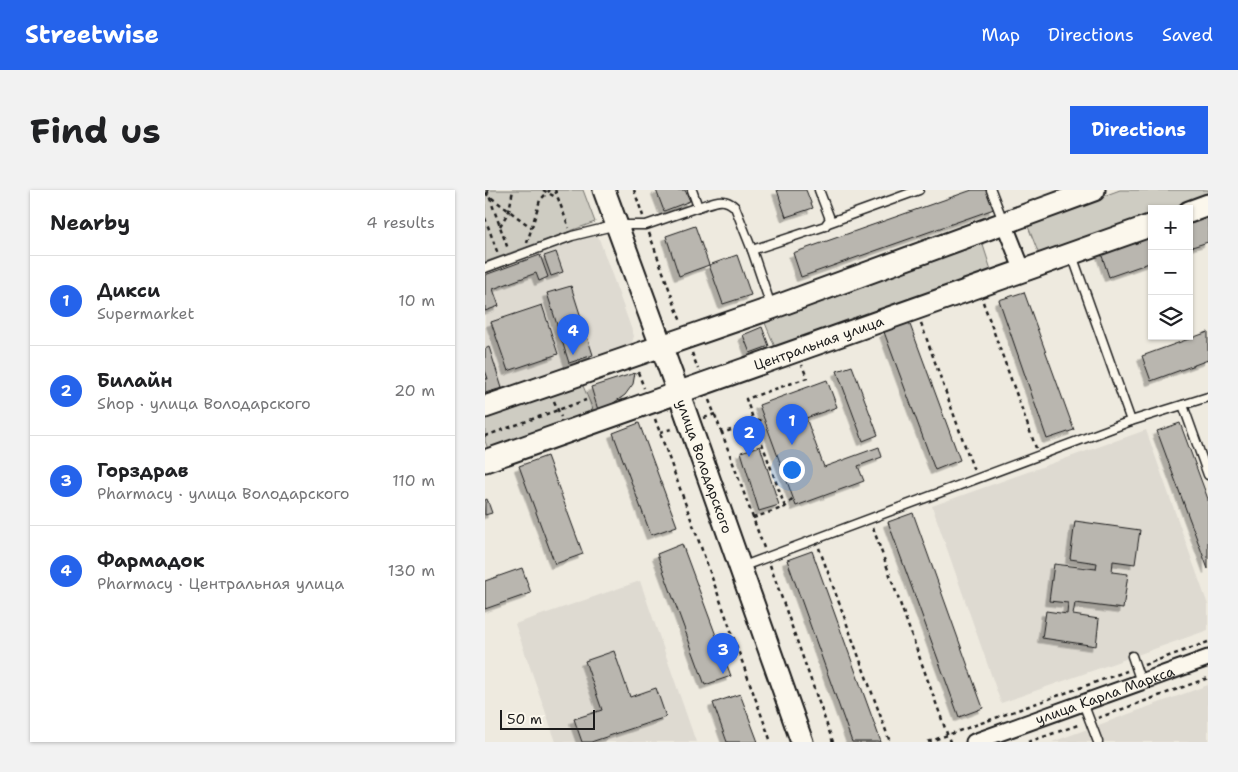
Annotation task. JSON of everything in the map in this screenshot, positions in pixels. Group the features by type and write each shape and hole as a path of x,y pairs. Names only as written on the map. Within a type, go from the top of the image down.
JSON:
{"street":[{"name":"улица Володарского","path":"604,190 802,742"},
{"path":"485,407 772,308 1094,190"},
{"path":"1193,211 1208,205"},
{"path":"1004,223 1023,271"},
{"name":"Центральная улица","path":"485,461 1148,226"},
{"name":"улица Карла Маркса","path":"973,742 1208,658"}],"lane":[{"path":"692,190 698,207"},
{"path":"819,190 829,219 828,223"},
{"path":"991,190 1004,223"},
{"path":"752,250 821,228 828,223 915,191"},
{"path":"485,268 572,236 617,225 646,225 722,200 730,201 735,207 752,250 772,308"},
{"path":"1071,254 1131,422"},
{"path":"739,568 1131,422 1208,397"},
{"path":"1183,405 1208,475"},
{"path":"1133,656 1141,682"},
{"path":"1083,703 1098,742"}],"path":[{"path":"499,226 509,211 513,190"},
{"path":"543,190 558,198"},
{"path":"555,190 572,236"},
{"path":"633,190 687,338"},
{"path":"489,196 511,259 527,245 541,200 548,191"},
{"path":"486,192 532,228"},
{"path":"485,218 501,263"},
{"path":"978,287 1039,456"},
{"path":"916,310 977,479"},
{"path":"632,356 771,742"},
{"path":"785,507 746,399 807,378 802,363"},
{"path":"548,386 567,432"},
{"path":"485,436 586,400"},
{"path":"764,419 722,433 833,742"},
{"path":"753,518 785,507 793,499"},
{"path":"870,519 950,742"},
{"path":"816,539 890,742"},
{"path":"929,742 1208,642"},
{"path":"1028,742 1208,678"}],"shaded area":[{"path":"485,190 583,190 595,222 485,262"},
{"path":"1120,190 1208,190 1208,197 1186,205 1148,205 1148,218 1040,257 1027,224"},
{"path":"597,233 634,336 629,353 485,402 485,272"},
{"path":"981,239 993,276 777,352 763,318"},
{"path":"581,381 596,417 489,452 485,441 485,415"},
{"path":"1146,430 1208,605 1208,630 1001,703 932,506"},
{"path":"640,581 696,742 556,742 515,624"},
{"path":"1208,685 1208,742 1052,742 1093,727"}],"building":[{"path":"656,190 685,190 690,201 664,211"},
{"path":"777,190 806,190 813,208 786,217"},
{"path":"972,190 987,190 994,209 801,277 793,253"},
{"path":"1208,214 1208,242 1193,247 1193,220"},
{"path":"695,226 709,265 679,276 666,236"},
{"path":"1148,235 1148,263 1109,277 1101,253"},
{"path":"556,252 563,272 551,276 544,256"},
{"path":"540,255 548,277 539,281 536,273 493,289 499,306 485,311 485,275"},
{"path":"737,255 751,295 723,304 709,265"},
{"path":"571,286 593,355 569,363 547,293"},
{"path":"1024,292 1074,430 1047,439 999,300"},
{"path":"542,305 558,354 508,371 491,322"},
{"path":"909,322 960,460 935,470 884,332"},
{"path":"762,327 769,346 750,353 743,335"},
{"path":"1208,332 1208,360 1151,381 1142,356 1186,340 1193,340 1193,337"},
{"path":"489,347 502,388 485,393 485,379 488,379 485,370 485,349"},
{"path":"852,366 878,435 863,441 837,371"},
{"path":"635,373 633,384 625,395 612,404 598,410 591,387"},
{"path":"827,380 837,407 806,418 824,467 879,447 882,457 858,466 864,481 796,506 759,405"},
{"path":"639,423 677,526 651,535 613,433"},
{"path":"1180,423 1208,499 1208,569 1157,431"},
{"path":"760,446 779,505 759,511 741,452"},
{"path":"547,456 583,554 555,564 519,466"},
{"path":"487,499 492,513 485,515 485,500"},
{"path":"913,513 983,708 959,717 888,522"},
{"path":"1075,521 1140,530 1135,564 1113,561 1112,572 1128,574 1123,609 1075,603 1073,615 1099,619 1096,646 1042,638 1046,611 1067,614 1068,603 1049,601 1054,564 1096,569 1097,563 1070,559"},
{"path":"682,544 731,676 705,685 657,554"},
{"path":"812,551 881,742 852,742 787,560"},
{"path":"522,568 531,593 485,609 485,581"},
{"path":"614,651 630,697 656,688 666,717 591,742 582,742 574,719 602,710 585,661"},
{"path":"740,694 758,742 727,742 713,703"}],"place":[{"name":"Фармадок","path":"573,355"},
{"name":"Дикси","path":"792,445"},
{"name":"Билайн","path":"749,457"},
{"name":"Горздрав","path":"723,674"}]}
